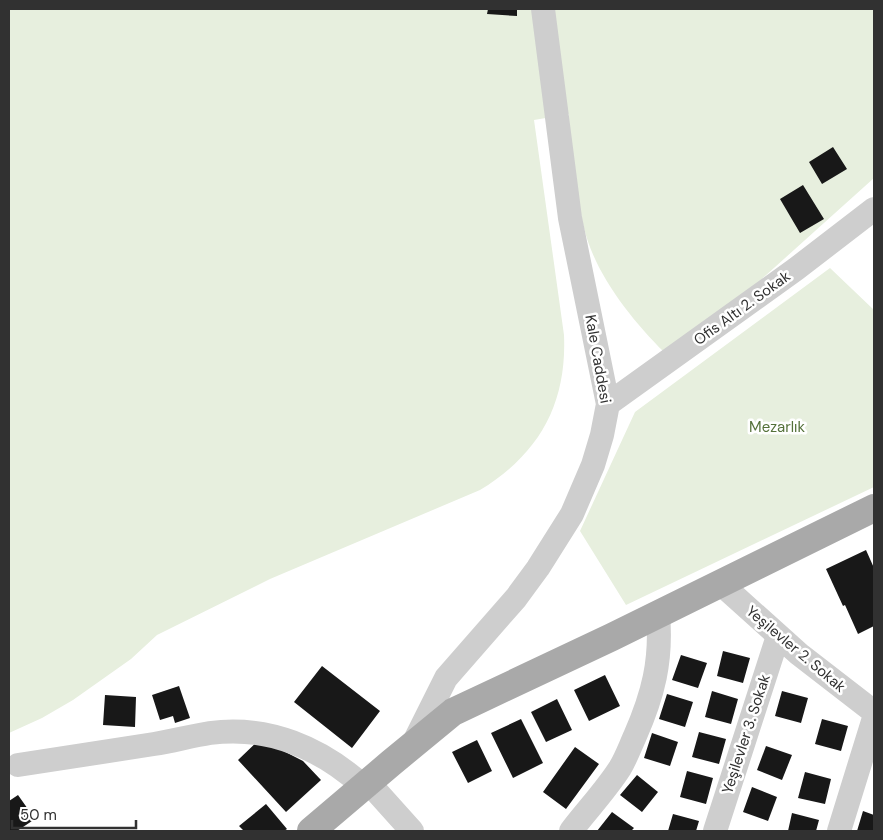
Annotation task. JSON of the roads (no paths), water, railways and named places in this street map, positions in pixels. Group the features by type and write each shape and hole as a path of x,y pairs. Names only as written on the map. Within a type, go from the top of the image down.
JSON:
{"main road":[{"path":"312,831 453,712 874,508"}],"street":[{"name":"Kale Caddesi","path":"412,745 446,678 516,598 538,568 572,514 593,466 608,404 570,218 543,9"},
{"name":"Ofis Altı 2. Sokak","path":"608,404 796,269 874,209"},
{"name":"Yeşilevler 2. Sokak","path":"720,584 840,688 874,712"},
{"path":"571,831 620,767 643,718 657,669 660,633 658,614"},
{"name":"Yeşilevler 3. Sokak","path":"715,831 778,636"},
{"path":"839,831 874,718"},
{"path":"18,765 212,733 252,732 272,736 312,749 366,784 412,831"}],"park label":[{"name":"Mezarlık","path":"777,427"}]}
